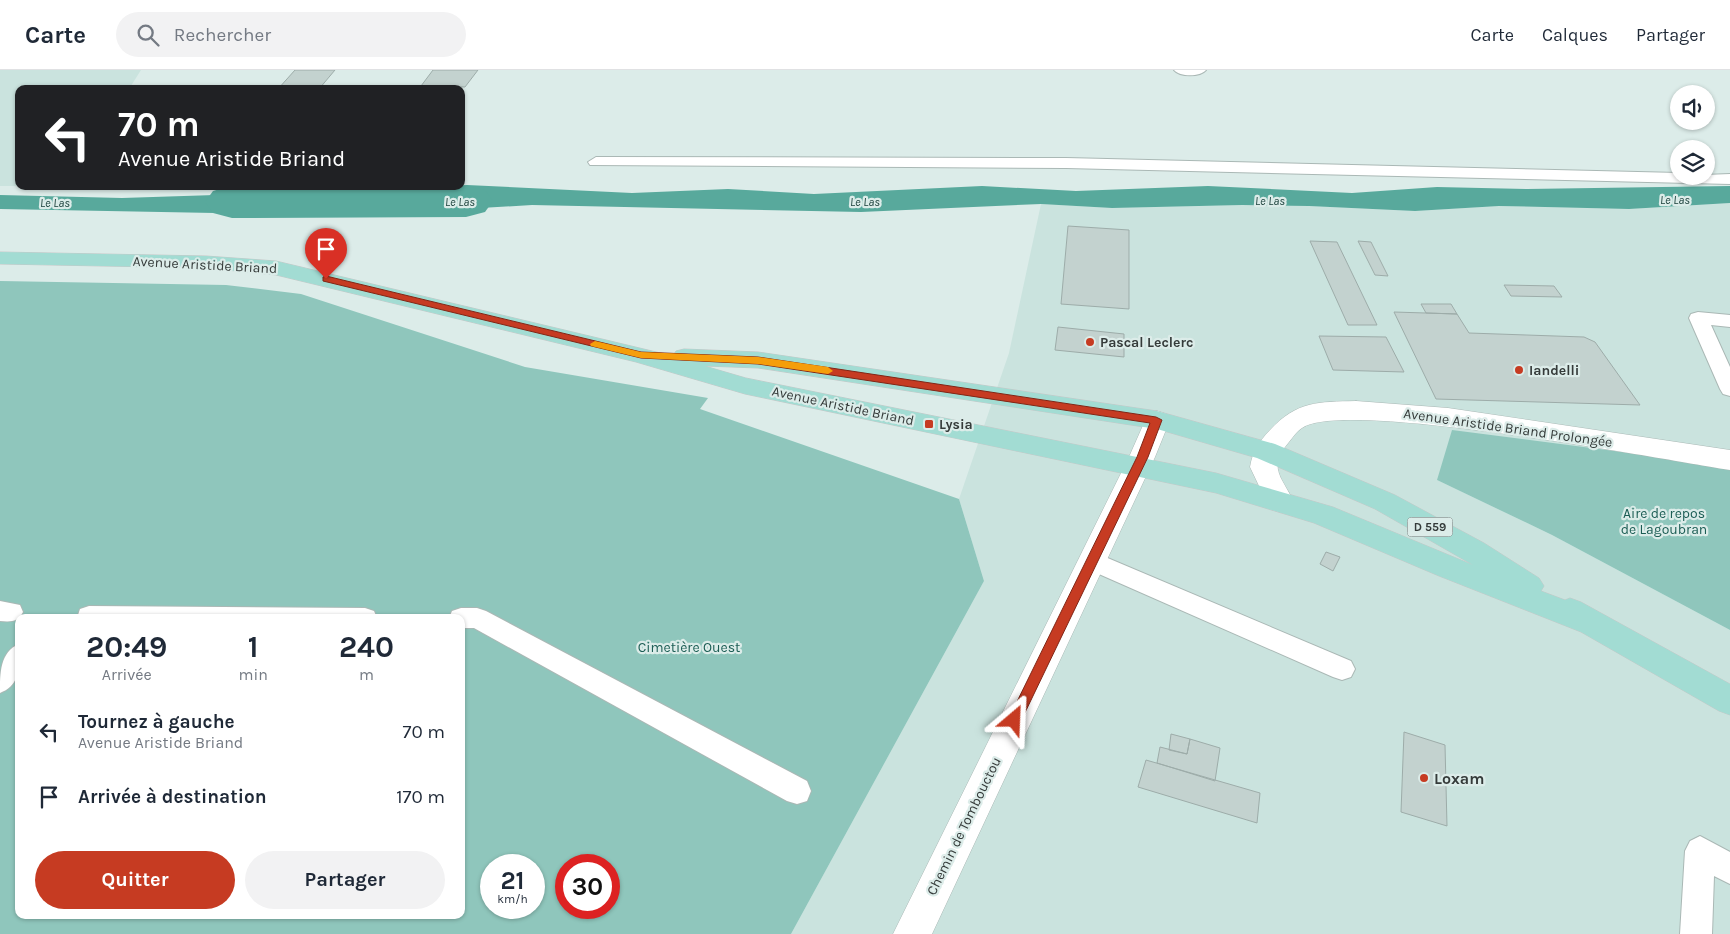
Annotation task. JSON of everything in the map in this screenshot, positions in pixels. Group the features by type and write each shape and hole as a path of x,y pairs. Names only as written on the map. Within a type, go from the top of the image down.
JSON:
{"main road":[{"name":"Avenue Aristide Briand","path":"0,258 206,262 276,268 641,355 745,386 1216,483 1280,502"},
{"name":"Avenue Aristide Briand","path":"641,355 758,360 1156,420 1266,452"},
{"name":"D 559","path":"1266,452 1384,502 1474,551 1585,621 1730,701"},
{"name":"D 559","path":"1280,502 1323,515 1449,568 1585,621"}],"street":[{"name":"Avenue Aristide Briand Prolongée","path":"1266,452 1293,421 1318,411 1356,410 1448,417 1730,460"},
{"name":"Chemin de Tombouctou","path":"912,934 1137,467 1156,420"},
{"path":"1266,452 1263,467 1280,502"}],"lane":[{"path":"1181,70 1196,70"},
{"path":"596,162 1066,163 1730,179"},
{"path":"1730,321 1698,318 1730,389"},
{"path":"1092,560 1342,669"},
{"path":"465,618 477,618 796,791"},
{"path":"0,682 15,661"},
{"path":"1696,934 1700,851 1730,869"}],"shaded area":[{"path":"0,70 141,70 132,85 15,85 15,186 0,186"},
{"path":"1730,203 1730,466 1616,451 1437,480 1552,535 1730,630 1730,934 791,934 984,581 959,499 1009,353 1041,204 1112,208 1242,205 1309,206 1415,211 1499,206 1629,209"}],"green space":[{"name":"Cimetière Ouest","path":"0,281 226,285 301,294 525,367 708,398 700,409 959,499 984,581 791,934 0,934"},
{"name":"Aire de repos de Lagoubran","path":"1452,430 1730,466 1730,630 1552,535 1437,480"}],"water":[{"path":"465,185 632,193 728,189 814,194 982,186 1076,191 1208,186 1352,193 1437,187 1527,189 1730,186 1730,203 1629,209 1499,206 1415,211 1309,206 1242,205 1112,208 1041,204 861,212 532,205 447,210 357,211 368,191 465,190"},
{"path":"0,195 122,198 215,195 263,197 336,195 326,213 215,213 0,209"}],"building":[{"path":"295,70 335,70 322,85 282,85"},
{"path":"433,70 478,70 465,87 465,85 422,85"},
{"path":"1068,226 1129,230 1129,309 1061,304"},
{"path":"1310,241 1337,242 1377,325 1348,325"},
{"path":"1358,241 1371,242 1388,276 1375,275"},
{"path":"1504,285 1554,286 1562,297 1511,296"},
{"path":"1421,304 1451,304 1457,314 1426,313"},
{"name":"Iandelli","path":"1394,312 1457,314 1469,333 1584,337 1595,342 1640,405 1436,399"},
{"name":"Pascal Leclerc","path":"1058,327 1124,334 1124,357 1055,350"},
{"path":"1319,336 1386,337 1404,372 1333,370"},
{"path":"1326,552 1340,557 1333,571 1320,564"},
{"name":"Loxam","path":"1404,732 1445,745 1447,826 1401,812"},
{"path":"1171,734 1190,739 1187,754 1169,750"},
{"path":"1190,739 1220,748 1215,781 1157,763 1160,747 1187,754"},
{"path":"1146,760 1260,793 1257,823 1138,787"}],"waterway":[{"name":"Le Las","path":"232,202 466,201"}],"slow traffic":[{"path":"595,344 641,355 758,360 828,371"}],"place":[{"name":"Pascal Leclerc","path":"1090,342"},
{"name":"Iandelli","path":"1519,370"},
{"name":"Lysia","path":"929,424"},
{"name":"Loxam","path":"1424,778"}],"route":[{"path":"326,279 641,355 758,360 1156,420 1142,457 1014,720"}]}
